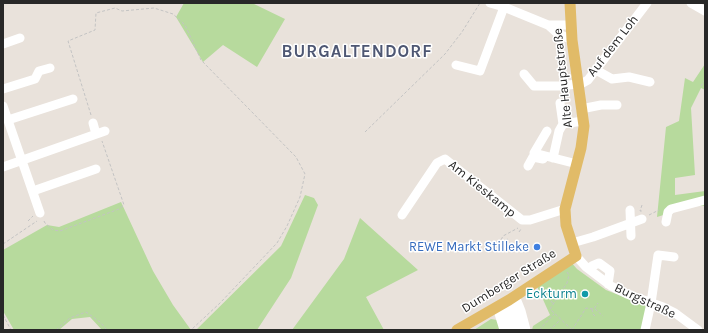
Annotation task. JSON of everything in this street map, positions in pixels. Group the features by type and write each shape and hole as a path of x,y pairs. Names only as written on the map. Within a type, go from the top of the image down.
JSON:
{"main road":[{"name":"Alte Hauptstraße","path":"570,3 572,40 583,121 583,137 577,166 565,209 566,225 576,256"},
{"name":"Dumberger Straße","path":"457,330 506,302 576,256"}],"street":[{"path":"490,3 548,24 571,25"},
{"name":"Auf dem Loh","path":"577,85 588,80 647,3"},
{"path":"691,3 705,11"},
{"path":"456,65 480,72 504,7"},
{"path":"548,24 557,33 572,40"},
{"path":"3,44 20,38"},
{"path":"3,88 35,78 39,71 50,68"},
{"path":"596,70 612,79 629,77 650,82"},
{"path":"524,74 534,86 577,85"},
{"path":"8,120 73,99"},
{"path":"553,158 559,132 563,124 560,103"},
{"path":"581,109 601,105 617,105"},
{"path":"3,106 33,191 40,218"},
{"path":"563,124 583,121"},
{"path":"3,167 101,132 93,123"},
{"path":"547,131 534,153 577,166"},
{"path":"528,166 533,157 577,166"},
{"name":"Am Kieskamp","path":"402,215 437,163 445,159 522,220 530,220 565,209"},
{"path":"33,191 96,169"},
{"path":"666,222 668,212 671,209 705,200"},
{"path":"630,210 631,236"},
{"path":"572,244 618,232 631,223 642,219"},
{"path":"645,330 651,303 658,255 674,257"},
{"name":"Burgstraße","path":"576,256 589,269 608,284 623,292 675,313 698,330"},
{"path":"504,330 506,302"},
{"path":"506,302 511,330"},
{"path":"506,302 513,307 519,330"},
{"path":"506,302 522,311 526,330"}],"path":[{"path":"365,132 445,54 462,32 480,3"},
{"path":"93,123 68,41 95,30 96,13 115,8 122,11 154,8 173,14 185,25 201,60 296,157 305,174 300,197 277,243 220,303 191,330"},
{"path":"701,86 705,80"},
{"path":"3,244 40,218 44,224 53,230 60,231 119,209 124,205 102,140 101,132"},
{"path":"508,240 499,244 503,236 523,224 519,232"},
{"path":"564,264 569,275 550,310 572,330 586,308 594,309 603,316"},
{"path":"539,280 553,305"},
{"path":"594,309 598,303"},
{"path":"592,309 595,316"},
{"path":"56,330 70,318 86,312 108,330"},
{"path":"539,330 554,314"},
{"path":"3,315 11,330"},
{"path":"549,330 560,320"}],"green space":[{"path":"184,3 252,3 285,19 257,67 223,45 203,62 176,17"},
{"path":"705,64 705,90 701,88 691,108 695,175 675,178 675,195 705,191 705,206 696,205 657,217 666,127 679,121 685,78 693,82"},
{"path":"305,195 314,198 318,205 291,278 257,330 196,330 281,246"},
{"path":"121,202 153,271 173,305 191,330 102,330 90,317 72,319 59,330 14,330 3,311 3,250 47,225 59,227"},
{"path":"360,218 418,270 366,297 384,330 292,330 344,259"},
{"path":"570,261 577,269 606,290 649,307 644,330 532,330 533,326 550,315 536,284"},
{"path":"491,319 497,320 502,330 474,330"}],"place":[{"name":"REWE Markt Stilleke","path":"537,247"},
{"name":"Eckturm","path":"585,294"}],"district":[{"name":"BURGALTENDORF","path":"357,52"}]}
